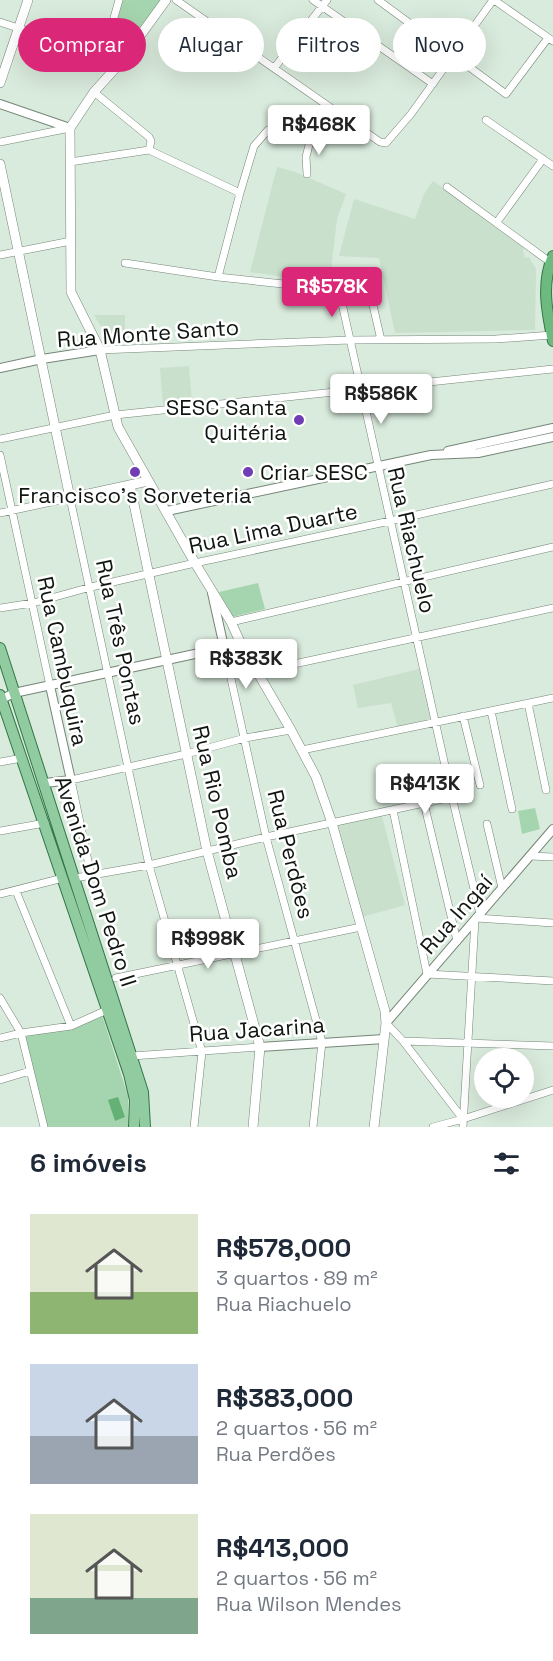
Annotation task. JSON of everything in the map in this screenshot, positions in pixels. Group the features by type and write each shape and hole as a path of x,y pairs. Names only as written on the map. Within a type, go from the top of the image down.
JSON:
{"highway":[{"path":"552,257 547,278 546,297 552,338"}],"main road":[{"path":"22,18 28,0"},
{"path":"146,28 166,0"},
{"path":"0,83 18,32"},
{"path":"112,72 94,92 70,128 70,292 100,350 118,427 231,622 241,644 316,777 332,823 385,1011 386,1023 374,1127"},
{"name":"Rua Três Pontas","path":"0,164 70,498"},
{"path":"70,498 148,481"},
{"name":"Rua Rio Pomba","path":"130,485 207,851 260,1047 252,1127"},
{"name":"Avenida Dom Pedro II","path":"0,648 143,1092 144,1127"},
{"name":"Avenida Dom Pedro II","path":"0,698 45,823 129,1074 135,1100 134,1127"}],"street":[{"path":"114,18 119,0"},
{"path":"176,0 275,67 326,106 383,143 388,142 442,72"},
{"path":"313,0 325,3 433,84"},
{"path":"378,0 403,18"},
{"path":"477,72 506,94 551,40 493,0 480,18"},
{"path":"275,67 325,3"},
{"path":"0,22 18,29"},
{"path":"94,92 149,137 151,141 148,150"},
{"path":"0,104 70,128"},
{"path":"486,120 553,166"},
{"path":"0,142 70,128"},
{"path":"125,263 218,277 254,146 268,130 296,131 311,137 306,157 307,174"},
{"path":"70,162 148,150 240,193"},
{"path":"497,222 543,159"},
{"path":"447,187 552,257"},
{"path":"0,255 70,241"},
{"name":"Rua Riachuelo","path":"218,277 339,290 477,917"},
{"path":"368,279 381,340"},
{"name":"Rua Monte Santo","path":"0,368 100,350 350,340 552,338"},
{"path":"0,439 115,415 553,369"},
{"path":"167,512 553,428"},
{"path":"431,455 478,453 553,437"},
{"name":"Rua Cambuquira","path":"0,455 91,875"},
{"name":"Rua Lima Duarte","path":"0,608 33,603 148,573 390,522 553,484"},
{"path":"0,513 70,498"},
{"name":"Rua Três Pontas","path":"70,498 91,587 107,674 149,865 202,1052 194,1127"},
{"path":"231,622 553,547"},
{"name":"Rua Perdões","path":"211,589 266,837 322,1042 313,1127"},
{"path":"257,672 553,608"},
{"path":"0,698 14,693 241,644"},
{"path":"302,750 553,698"},
{"path":"528,703 546,790"},
{"path":"491,711 512,809"},
{"path":"464,716 480,785"},
{"path":"45,783 128,768 245,738 291,730"},
{"path":"0,762 22,758"},
{"path":"75,878 149,865 452,797"},
{"path":"424,802 457,941"},
{"path":"393,810 428,974 553,981"},
{"path":"0,831 45,823"},
{"path":"487,824 501,885"},
{"name":"Rua Ingaí","path":"386,1023 477,917 501,885 553,830"},
{"path":"530,856 553,857"},
{"path":"0,894 63,878"},
{"path":"16,891 71,1026"},
{"path":"463,1123 477,917 553,923"},
{"path":"116,978 361,927"},
{"path":"464,932 474,938"},
{"path":"423,956 430,961 439,960"},
{"path":"0,998 21,1033 44,1127"},
{"path":"0,1038 71,1026 107,1010"},
{"path":"386,1023 403,1041 463,1123"},
{"name":"Rua Jacarina","path":"132,1056 384,1039"},
{"path":"403,1041 553,1046"},
{"path":"0,1080 30,1071"},
{"path":"433,1127 463,1123 553,1090"}],"shaded area":[{"path":"119,0 166,0 146,28 146,18 114,18"},
{"path":"277,167 295,172 346,194 337,219 331,284 250,272"},
{"path":"433,181 525,245 523,251 525,258 529,257 536,269 535,330 395,333 379,258 339,256 354,199 415,219 424,194"},
{"path":"94,315 125,315 125,340 108,338"},
{"path":"189,366 192,403 163,405 160,368"},
{"path":"258,583 265,609 232,617 219,592"},
{"path":"419,669 431,722 398,728 391,703 358,708 353,685"},
{"path":"535,808 540,829 522,834 518,811"},
{"path":"381,812 405,905 359,918 332,823"},
{"path":"102,1015 128,1096 128,1127 47,1127 22,1033 74,1027"},
{"path":"118,1097 125,1117 115,1121 108,1100"}],"place":[{"name":"SESC Santa Quitéria","path":"299,420"},
{"name":"Francisco’s Sorveteria","path":"135,472"},
{"name":"Criar SESC","path":"248,472"}]}
